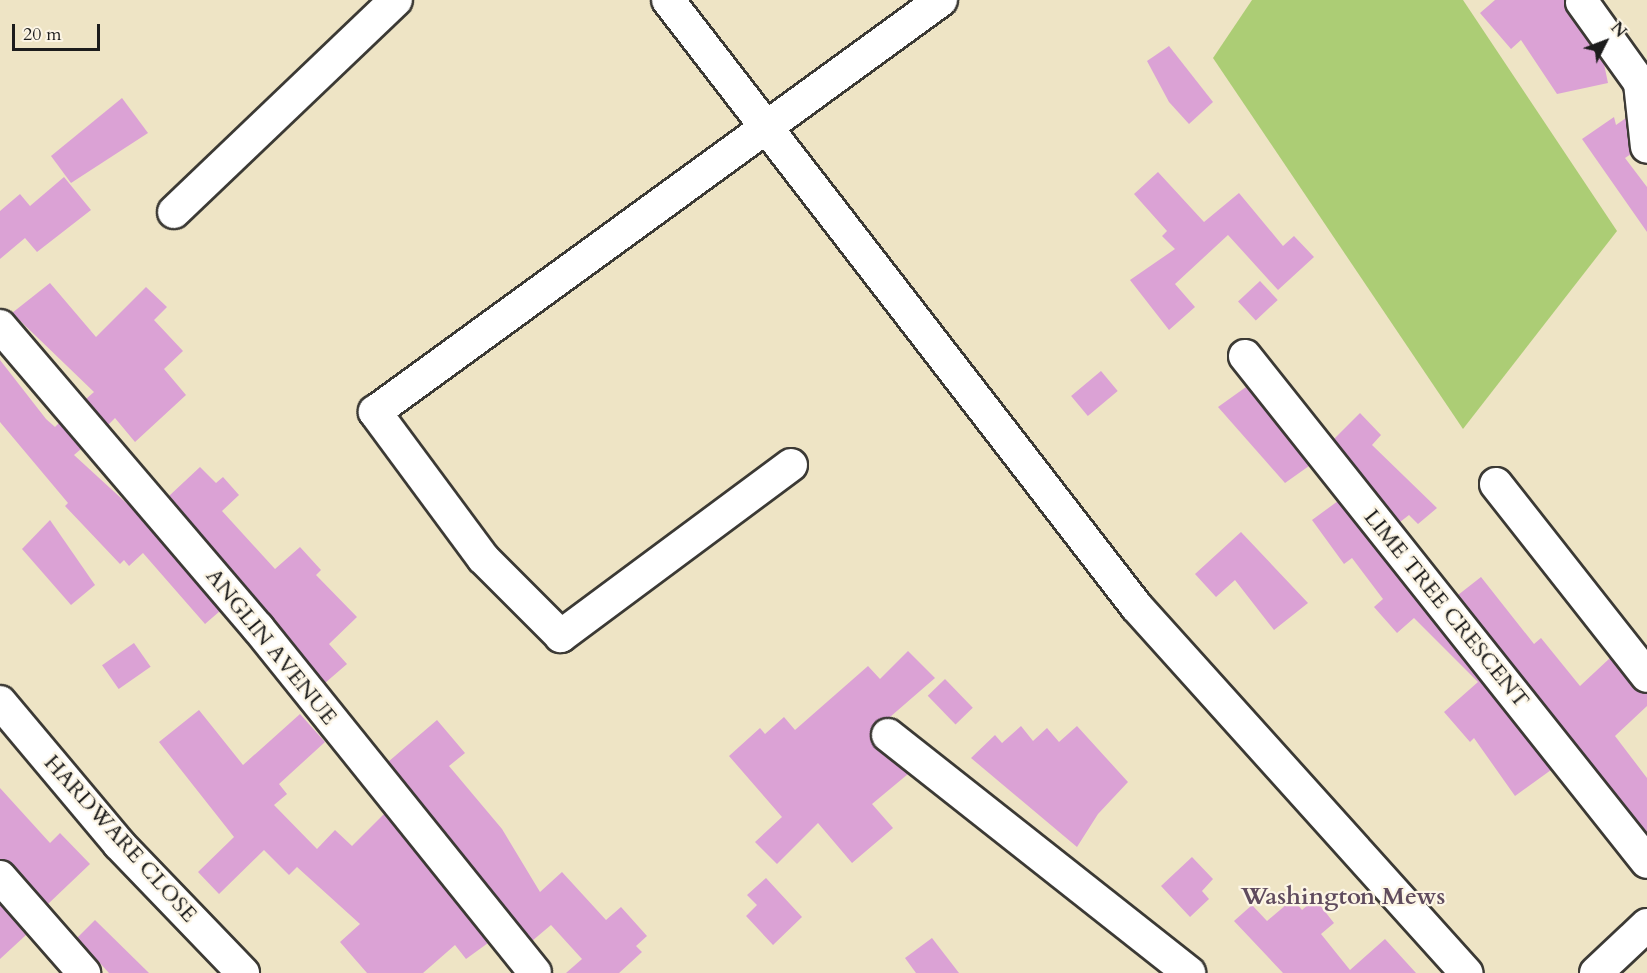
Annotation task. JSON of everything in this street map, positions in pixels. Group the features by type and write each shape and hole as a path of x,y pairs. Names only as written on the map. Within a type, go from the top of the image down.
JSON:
{"street":[{"path":"174,212 396,0"},
{"path":"668,0 770,129 1136,606 1467,973"},
{"path":"791,465 561,636 483,558 375,412 770,129 940,0"},
{"path":"1582,2 1640,83 1647,147"},
{"name":"ANGLIN AVENUE","path":"0,326 258,628 535,973"},
{"name":"LIME TREE CRESCENT","path":"1245,356 1647,862"},
{"path":"1496,484 1647,675"},
{"name":"HARDWARE CLOSE","path":"0,702 119,844 243,973"},
{"path":"888,735 1189,973"},
{"path":"0,877 84,973"},
{"path":"1596,973 1647,925"}],"green space":[{"path":"1252,0 1463,0 1617,231 1463,429 1213,58"}],"building":[{"path":"1495,0 1565,0 1567,12 1604,64 1608,83 1557,94 1521,40 1511,49 1480,13"},
{"path":"1169,46 1213,102 1189,124 1169,102 1147,61"},
{"path":"122,98 148,133 71,183 51,156"},
{"path":"1614,117 1616,125 1626,118 1631,154 1625,158 1647,187 1647,232 1582,139"},
{"path":"1158,172 1204,222 1239,193 1283,246 1294,236 1314,257 1278,290 1228,235 1175,284 1195,307 1169,330 1130,280 1175,249 1162,236 1167,231 1134,194"},
{"path":"64,177 91,210 37,252 25,238 0,259 0,211 20,194 30,206"},
{"path":"1260,281 1278,300 1256,320 1238,301"},
{"path":"50,283 96,337 146,287 167,307 154,320 183,351 164,369 186,395 135,442 115,418 108,425 86,399 94,392 12,313"},
{"path":"0,360 46,419 55,427 59,423 81,449 74,455 134,510 220,611 205,624 143,553 129,566 124,560 120,564 65,506 68,503 0,422"},
{"path":"1101,371 1118,391 1088,416 1071,396"},
{"path":"1246,387 1309,466 1285,483 1218,407"},
{"path":"1360,413 1381,435 1372,445 1437,508 1418,524 1409,515 1400,522 1334,439"},
{"path":"200,467 216,483 223,477 239,495 222,511 275,569 300,547 321,570 316,575 357,617 329,644 347,664 325,683 169,496"},
{"path":"1338,501 1551,770 1515,796 1474,738 1470,742 1444,712 1478,682 1414,618 1397,633 1374,607 1383,599 1352,558 1344,564 1312,520"},
{"path":"50,520 95,585 71,605 22,549"},
{"path":"1241,532 1308,603 1274,630 1235,580 1216,597 1195,574"},
{"path":"1481,577 1534,644 1541,638 1580,686 1610,658 1633,688 1647,694 1647,706 1615,736 1647,778 1647,833 1458,595"},
{"path":"134,643 151,667 119,689 102,665"},
{"path":"908,651 935,678 890,717 874,723 870,733 876,749 908,774 872,804 893,828 852,863 818,823 777,864 755,842 782,817 729,756 760,728 765,734 784,717 795,730 868,666 880,679"},
{"path":"945,679 973,708 956,724 928,696"},
{"path":"199,710 243,765 300,714 325,742 279,784 287,794 274,805 317,849 335,830 352,846 384,814 488,943 466,959 455,945 423,973 367,973 340,942 360,924 297,867 289,875 264,850 219,894 198,872 234,837 159,742"},
{"path":"437,720 465,753 449,766 502,829 540,892 562,872 606,920 621,907 647,936 636,946 642,952 619,973 566,973 582,959 551,925 532,941 388,762"},
{"path":"1021,726 1033,741 1047,728 1059,742 1077,726 1128,782 1098,814 1077,847 971,758 995,735 1002,743"},
{"path":"0,788 50,843 60,833 90,864 48,904 14,865 0,860"},
{"path":"1192,857 1213,879 1202,891 1209,899 1190,917 1161,886"},
{"path":"766,878 802,917 773,945 746,916 757,905 747,895"},
{"path":"1293,899 1302,910 1315,899 1334,923 1321,934 1350,970 1385,939 1416,973 1283,973 1234,921 1252,905 1267,921"},
{"path":"0,904 26,935 0,959"},
{"path":"95,920 149,973 109,973 77,938"},
{"path":"932,938 959,973 916,973 905,958"}],"district":[{"name":"Washington Mews","path":"1343,897"}]}
